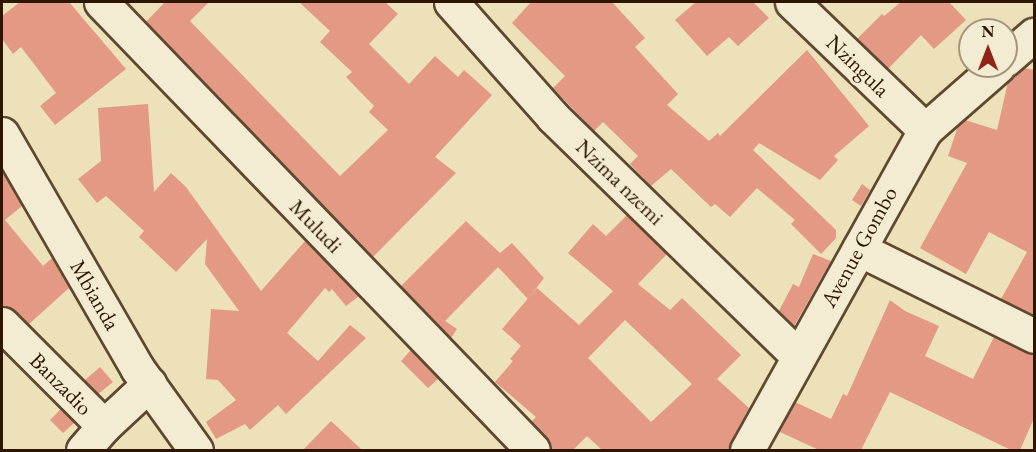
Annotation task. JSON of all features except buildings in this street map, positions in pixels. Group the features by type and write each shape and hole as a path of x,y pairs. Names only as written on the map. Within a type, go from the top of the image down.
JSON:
{"street":[{"name":"Muludi","path":"101,2 533,450"},
{"name":"Nzima nzemi","path":"451,2 553,117 798,356"},
{"name":"Nzingula","path":"792,2 925,130"},
{"path":"1018,49 1035,35"},
{"name":"Avenue Gombo","path":"747,450 925,130 984,78"},
{"name":"Mbianda","path":"2,134 148,384 196,450"},
{"path":"859,249 1035,336"},
{"name":"Banzadio","path":"2,324 104,426 148,384"},
{"path":"83,450 104,426"}]}
